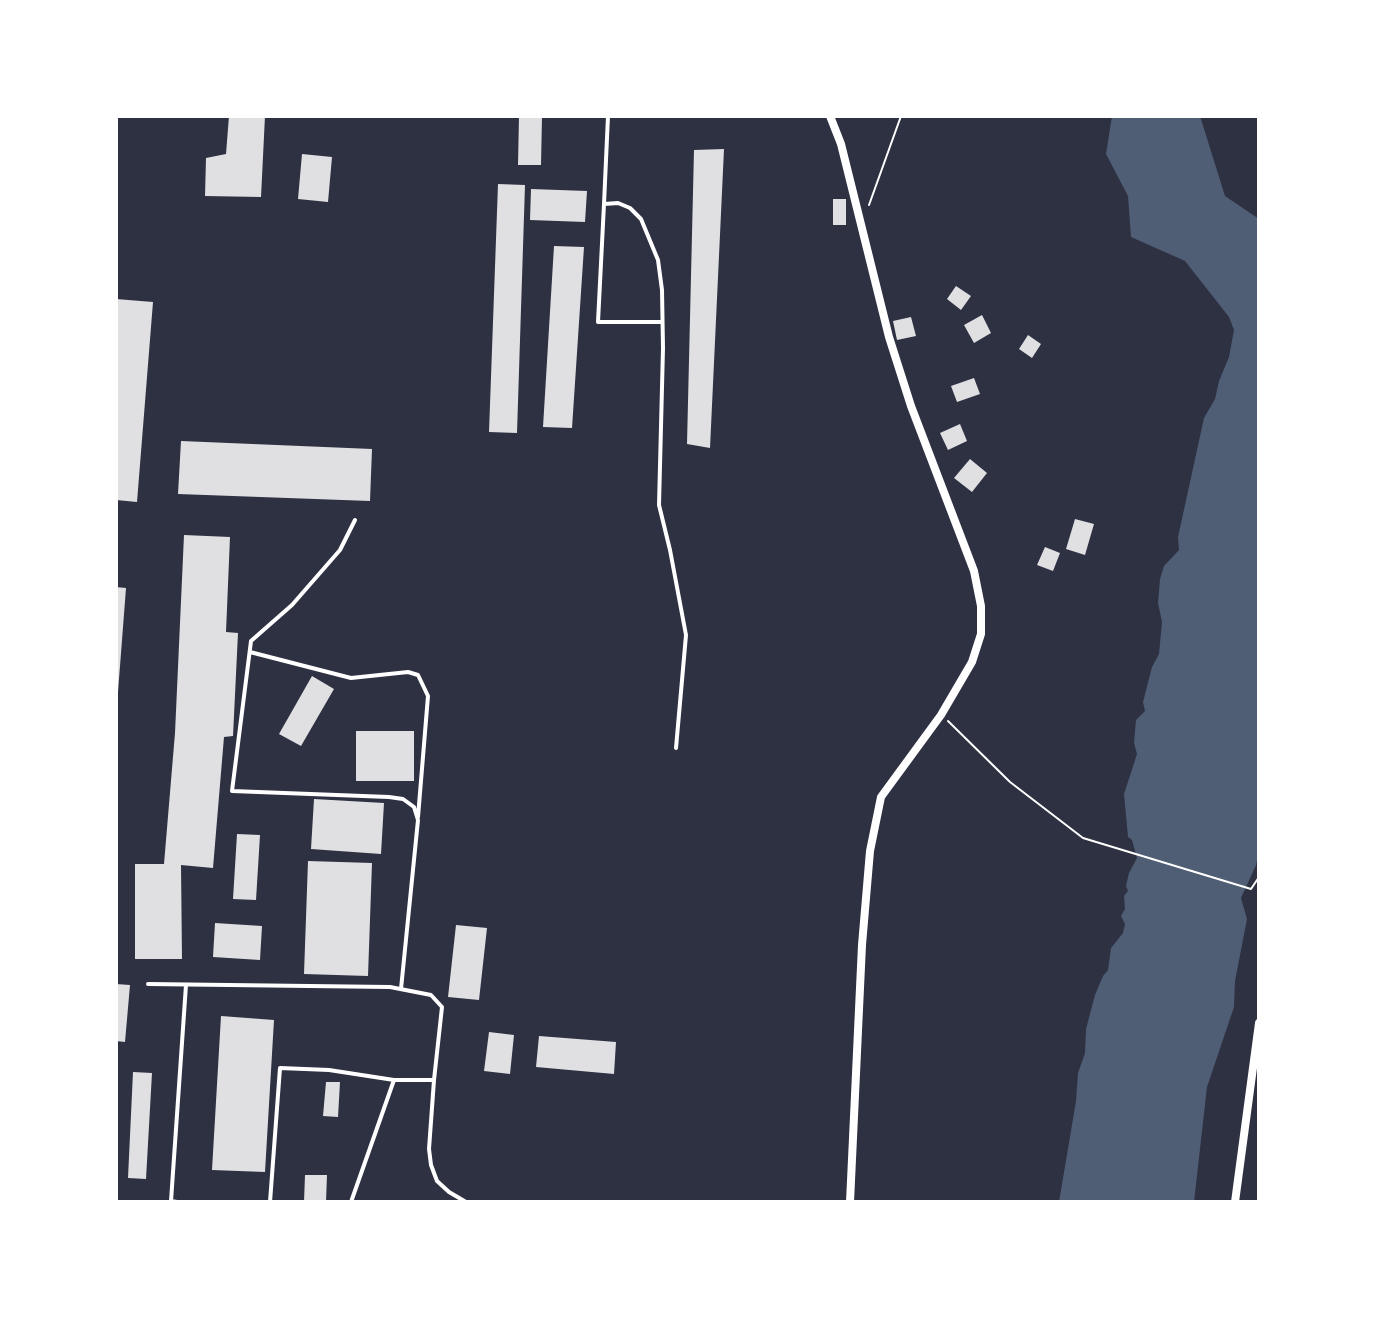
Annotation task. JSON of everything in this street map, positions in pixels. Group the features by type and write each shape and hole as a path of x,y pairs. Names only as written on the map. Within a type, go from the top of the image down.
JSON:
{"street":[{"path":"830,116 841,144 889,337 916,421 974,571 981,606 981,634 972,662 941,715 881,797 870,851 862,945 850,1202"},
{"path":"1235,1202 1259,1023"}],"lane":[{"path":"608,116 598,322 662,322"},
{"path":"604,204 618,203 630,208 641,219 658,260 662,322 659,505 686,635 676,748"},
{"path":"355,520 340,550 292,605 251,641 232,791 403,799 414,807 418,820"},
{"path":"250,652 351,678 408,672 418,675 428,696 401,989"},
{"path":"148,984 401,989 431,995 442,1007 429,1149 431,1165 437,1181 466,1202"},
{"path":"177,1202 171,1201 186,985"},
{"path":"270,1202 280,1068 329,1070 394,1080 434,1080"},
{"path":"351,1202 394,1080"}],"path":[{"path":"862,225 901,116"},
{"path":"941,715 1010,782 1083,838 1251,889 1259,877"}],"water":[{"path":"1112,116 1200,116 1225,196 1259,219 1259,849 1256,865 1241,898 1247,919 1235,981 1234,1007 1207,1087 1194,1202 1059,1202 1078,1073 1085,1053 1086,1029 1095,995 1108,970 1111,948 1123,933 1125,924 1121,916 1125,909 1124,896 1128,891 1129,873 1137,858 1132,840 1128,837 1124,794 1137,754 1134,743 1136,720 1145,711 1143,702 1152,667 1159,654 1162,622 1158,603 1160,579 1164,566 1179,550 1178,537 1204,418 1215,399 1234,330 1229,317 1185,261 1131,237 1128,196 1106,154"}],"building":[{"path":"229,116 265,116 261,197 205,196 206,158 226,154"},
{"path":"519,116 542,116 541,165 518,165"},
{"path":"724,149 710,448 687,444 694,150"},
{"path":"302,154 332,157 328,202 298,199"},
{"path":"498,184 525,185 517,433 489,432"},
{"path":"531,189 587,191 585,222 530,220"},
{"path":"833,199 846,199 846,225 833,225"},
{"path":"554,246 584,247 572,428 543,427"},
{"path":"956,286 971,296 961,310 947,299"},
{"path":"116,299 153,302 137,502 116,500"},
{"path":"982,315 991,333 974,343 964,325"},
{"path":"911,317 916,336 897,340 893,321"},
{"path":"1028,335 1041,344 1032,358 1019,349"},
{"path":"974,378 980,394 957,402 951,386"},
{"path":"960,424 967,441 948,450 940,433"},
{"path":"181,441 372,449 370,501 178,494"},
{"path":"970,459 987,473 972,492 954,478"},
{"path":"1075,519 1094,524 1085,555 1066,549"},
{"path":"184,535 230,537 226,632 238,633 233,736 224,737 213,868 181,865 182,959 135,959 135,864 164,864 175,733"},
{"path":"1045,547 1060,553 1053,571 1037,565"},
{"path":"116,587 126,588 118,692 116,692"},
{"path":"312,676 334,689 301,746 279,734"},
{"path":"356,731 414,731 414,781 356,781"},
{"path":"314,799 384,803 381,854 311,849"},
{"path":"237,834 260,835 256,900 233,899"},
{"path":"308,861 372,863 368,976 304,974"},
{"path":"215,923 262,926 260,960 213,957"},
{"path":"456,925 487,928 479,1000 448,997"},
{"path":"116,984 130,985 125,1042 116,1041"},
{"path":"221,1016 274,1020 265,1172 212,1170"},
{"path":"489,1032 514,1035 510,1074 484,1071"},
{"path":"539,1036 616,1042 614,1074 536,1067"},
{"path":"133,1072 152,1073 146,1179 128,1178"},
{"path":"326,1082 340,1082 338,1117 323,1116"},
{"path":"305,1175 327,1175 326,1202 304,1202"}]}
